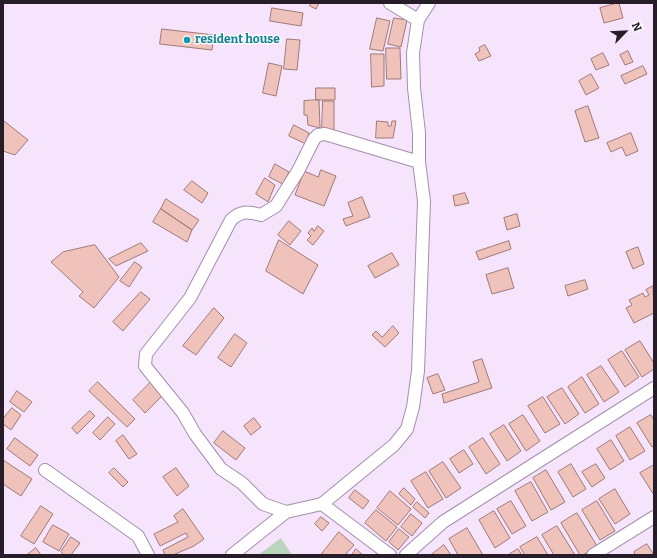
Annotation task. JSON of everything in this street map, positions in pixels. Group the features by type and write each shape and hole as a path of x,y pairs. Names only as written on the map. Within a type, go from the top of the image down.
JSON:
{"street":[{"path":"390,3 418,20"},
{"path":"232,555 286,512 322,504 394,445 407,429 413,407 418,371 424,201 419,162 420,134 414,88 412,53 418,20 429,3"},
{"path":"286,512 263,504 242,483 217,464 195,434 183,413 150,374 145,366 146,354 190,298 231,220 238,214 245,212 261,215 276,206 298,171 314,139 318,135 326,134 419,162"},
{"path":"406,555 443,522 654,388"},
{"path":"45,470 138,536 148,555"},
{"path":"322,504 390,555"},
{"path":"593,555 654,517"}],"green space":[{"path":"281,538 292,555 258,555"}],"building":[{"path":"311,3 319,3 316,9 310,6"},
{"path":"619,3 623,18 604,23 600,8"},
{"path":"272,8 303,13 301,26 270,21"},
{"path":"377,18 390,21 383,51 370,49"},
{"path":"394,18 407,20 401,47 388,44"},
{"name":"resident house","path":"162,29 214,35 212,50 160,44"},
{"path":"287,39 300,40 297,70 284,69"},
{"path":"485,45 491,56 479,61 475,54 480,51 479,48"},
{"path":"386,48 400,48 401,79 387,79"},
{"path":"628,51 633,62 625,65 620,55"},
{"path":"603,53 609,65 596,70 591,59"},
{"path":"371,54 384,54 384,86 372,87"},
{"path":"269,63 282,66 276,96 263,93"},
{"path":"643,66 647,74 625,84 621,76"},
{"path":"591,74 599,88 586,95 579,81"},
{"path":"316,88 335,88 335,100 316,100"},
{"path":"319,100 320,128 308,125 307,115 304,115 304,101"},
{"path":"323,101 334,101 334,130 322,130"},
{"path":"588,106 599,138 585,142 575,111"},
{"path":"4,121 28,140 15,155 3,151"},
{"path":"377,121 388,122 388,126 391,126 392,121 396,121 393,138 376,138"},
{"path":"294,125 309,133 306,144 289,136"},
{"path":"631,133 638,151 626,156 622,147 611,152 607,143"},
{"path":"275,164 289,172 283,184 269,177"},
{"path":"321,170 336,176 324,206 295,195 304,171 318,177"},
{"path":"265,178 275,185 268,202 256,194"},
{"path":"192,181 208,193 202,203 184,190"},
{"path":"465,193 469,203 455,206 453,196"},
{"path":"362,197 370,217 346,226 343,219 353,216 348,203"},
{"path":"166,199 199,220 192,230 161,209"},
{"path":"161,209 192,230 187,242 153,222"},
{"path":"517,214 520,226 507,230 504,218"},
{"path":"289,221 301,231 290,245 278,235"},
{"path":"318,226 324,231 313,245 307,240 311,236 308,233 312,228 314,231"},
{"path":"279,240 318,265 303,294 266,271"},
{"path":"509,241 511,249 479,260 476,252"},
{"path":"141,243 148,251 116,266 109,259"},
{"path":"95,245 119,277 94,308 79,296 83,292 51,262 63,252"},
{"path":"638,247 644,264 633,269 626,252"},
{"path":"392,253 399,265 375,278 368,266"},
{"path":"135,262 142,267 129,287 120,281"},
{"path":"508,268 514,288 492,294 486,275"},
{"path":"585,280 588,289 568,296 565,286"},
{"path":"653,286 654,313 634,323 626,308 632,305 629,300 643,293 645,297 649,295 646,290"},
{"path":"141,292 150,299 123,331 113,322"},
{"path":"214,308 224,318 196,355 183,346"},
{"path":"393,326 399,333 385,347 372,335 376,331 382,337"},
{"path":"235,334 247,343 231,367 218,358"},
{"path":"640,341 654,363 654,369 642,377 625,350"},
{"path":"622,351 639,377 625,387 608,360"},
{"path":"482,359 492,388 444,403 442,394 479,382 473,362"},
{"path":"601,366 619,392 604,402 587,375"},
{"path":"438,374 445,390 433,394 427,378"},
{"path":"582,377 599,404 585,413 568,387"},
{"path":"98,382 135,419 127,427 89,391"},
{"path":"151,382 164,394 145,413 133,400"},
{"path":"562,388 579,414 565,424 547,397"},
{"path":"17,391 32,402 24,412 10,402"},
{"path":"543,397 560,424 545,433 528,406"},
{"path":"12,408 21,415 11,430 3,424 3,419"},
{"path":"90,411 95,416 77,434 72,428"},
{"path":"523,415 540,441 526,451 509,424"},
{"path":"651,415 654,420 654,446 652,447 637,423"},
{"path":"108,417 115,424 100,440 93,433"},
{"path":"254,418 261,427 251,435 244,426"},
{"path":"504,425 521,451 507,461 490,434"},
{"path":"630,427 645,451 630,460 616,436"},
{"path":"223,431 245,448 236,460 214,443"},
{"path":"123,435 137,454 129,459 116,441"},
{"path":"15,438 38,455 30,466 7,449"},
{"path":"483,438 500,464 486,474 469,447"},
{"path":"611,440 624,461 610,470 597,449"},
{"path":"464,450 473,464 459,473 450,459"},
{"path":"3,460 32,479 21,496 3,484"},
{"path":"443,462 461,488 446,498 429,471"},
{"path":"571,464 586,489 573,497 558,472"},
{"path":"596,464 605,478 592,487 582,472"},
{"path":"654,465 654,495 640,473"},
{"path":"114,468 128,482 123,487 109,473"},
{"path":"176,468 189,486 177,496 163,477"},
{"path":"546,470 565,502 551,510 533,478"},
{"path":"426,472 443,499 428,508 411,481"},
{"path":"531,482 548,512 532,521 515,491"},
{"path":"404,488 415,499 411,505 399,494"},
{"path":"615,489 630,514 615,524 599,499"},
{"path":"355,490 369,501 363,509 349,498"},
{"path":"390,491 411,509 398,525 377,508"},
{"path":"511,501 526,526 512,534 497,509"},
{"path":"597,501 615,531 600,540 582,510"},
{"path":"417,502 429,513 425,518 413,507"},
{"path":"41,506 53,514 34,544 21,536"},
{"path":"183,509 204,539 194,546 173,555 165,555 163,550 188,537 186,533 160,546 154,534 178,522 174,516"},
{"path":"376,510 397,527 386,541 365,523"},
{"path":"494,511 510,538 495,548 479,520"},
{"path":"577,513 597,546 583,555 580,555 561,523"},
{"path":"411,514 422,523 412,536 401,527"},
{"path":"321,517 329,523 322,531 315,524"},
{"path":"53,525 69,534 59,551 43,542"},
{"path":"557,526 575,555 554,555 542,535"},
{"path":"467,528 483,555 458,555 449,539"},
{"path":"399,529 409,537 398,550 389,542"},
{"path":"339,532 354,545 345,555 321,555"},
{"path":"71,537 80,543 71,555 64,555 61,552"},
{"path":"537,537 548,555 525,555 520,547"},
{"path":"647,544 654,555 635,555 634,552"},
{"path":"444,545 451,555 431,555"},
{"path":"36,548 41,555 27,555"},
{"path":"356,549 363,555 352,555"},
{"path":"518,549 522,555 508,555"}],"place":[{"name":"resident house","path":"187,40"}]}
